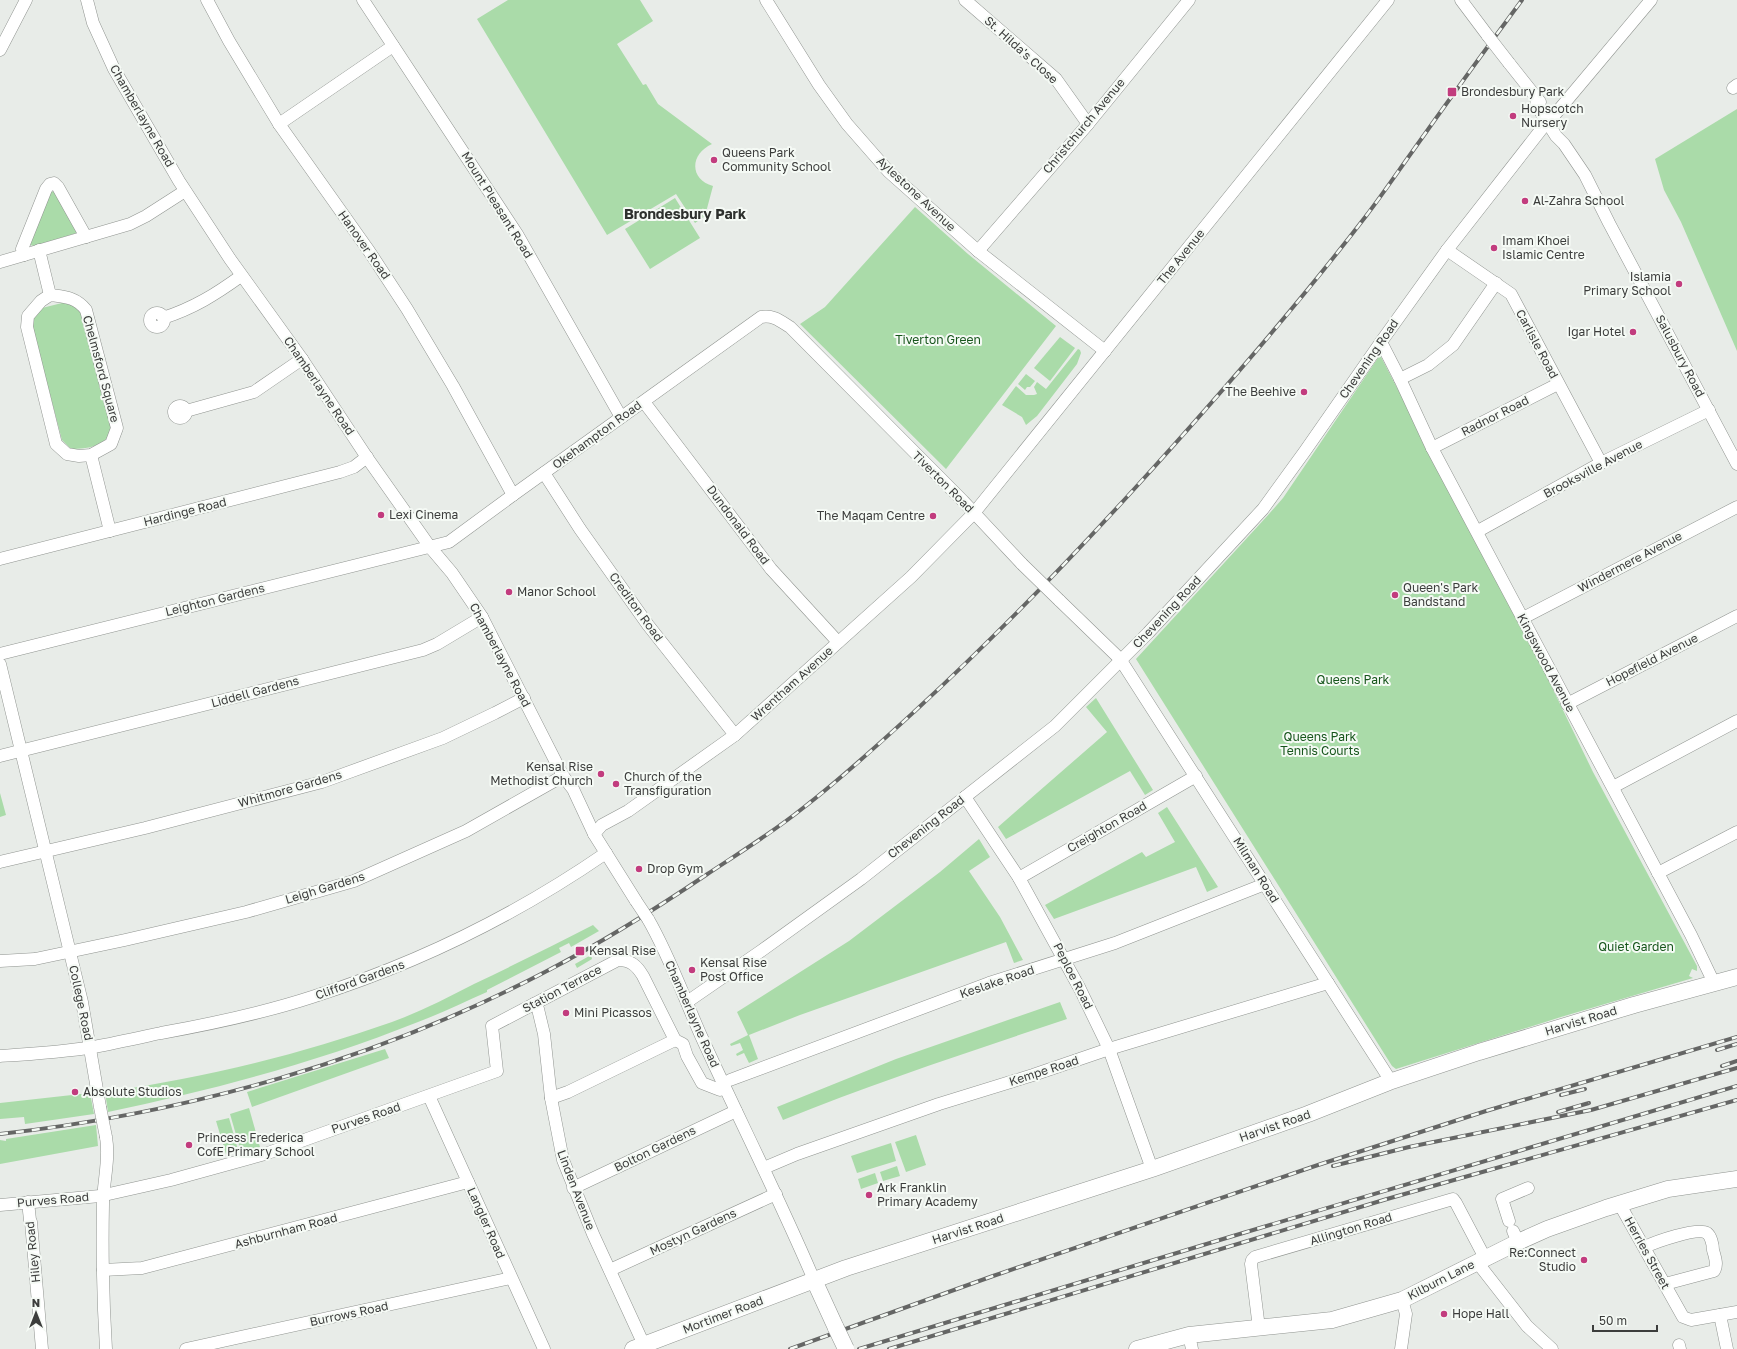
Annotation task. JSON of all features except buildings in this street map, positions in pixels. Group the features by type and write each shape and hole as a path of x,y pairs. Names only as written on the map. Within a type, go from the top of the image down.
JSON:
{"main road":[{"name":"Harvist Road","path":"814,1280 1152,1169 1308,1114 1389,1082 1479,1052 1737,977"},
{"name":"Kilburn Lane","path":"1137,1349 1190,1342 1210,1332 1332,1320 1402,1300 1481,1260 1514,1231 1547,1229 1619,1203 1668,1189 1737,1179"},
{"name":"Chamberlayne Road","path":"814,1280 846,1349"},
{"name":"Mortimer Road","path":"638,1347 814,1280"}],"street":[{"path":"0,50 26,0"},
{"name":"Chamberlayne Road","path":"87,0 93,23 114,69 185,191 242,276 302,359 367,457 430,547 452,573 482,617 563,776 573,789 594,834 651,925 701,1036 728,1084 736,1111 764,1168 814,1280"},
{"name":"Hanover Road","path":"207,0 229,41 279,124 369,251 407,309 453,386 513,495"},
{"name":"Mount Pleasant Road","path":"363,0 517,234 621,417"},
{"name":"Aylestone Avenue","path":"766,0 804,62 847,124 889,172 978,250 1105,351"},
{"name":"St. Hilda's Close","path":"964,0 1056,79 1088,124"},
{"name":"Christchurch Avenue","path":"978,250 1088,124 1189,0"},
{"name":"The Avenue","path":"974,513 1388,0"},
{"path":"1461,0 1536,98 1537,106 1550,120"},
{"name":"Chevening Road","path":"687,1002 861,879 1055,726 1120,659 1148,633 1263,509 1380,342 1447,250 1550,120 1651,0"},
{"path":"279,124 393,46"},
{"name":"Salusbury Road","path":"1550,120 1557,138 1564,144 1585,175 1737,464"},
{"path":"24,255 22,249 46,189 50,184 54,183 58,187 86,237"},
{"path":"0,262 139,221 185,191"},
{"path":"39,250 50,295"},
{"name":"Carlisle Road","path":"1447,250 1511,294 1601,463"},
{"path":"163,318 186,310 216,294 242,276"},
{"path":"1400,379 1428,365 1453,345 1496,283"},
{"name":"Chelmsford Square","path":"50,295 74,299 86,310 117,428 111,444 91,455 79,456 67,454 56,444 54,437 27,327 28,316 41,301 50,295"},
{"name":"Okehampton Road","path":"430,547 449,542 760,317"},
{"name":"Tiverton Road","path":"760,317 775,317 790,327 974,513 1022,564 1120,659"},
{"name":"Kingswood Avenue","path":"1380,342 1400,379 1432,448 1478,532 1567,704 1613,787 1691,935 1714,983"},
{"path":"186,411 254,392 302,359"},
{"name":"Radnor Road","path":"1432,448 1558,384"},
{"name":"Dundonald Road","path":"644,402 771,569 838,642"},
{"name":"Brooksville Avenue","path":"1478,532 1601,463 1709,410"},
{"path":"91,455 110,531"},
{"name":"Hardinge Road","path":"0,559 340,472 354,466 367,457"},
{"name":"Crediton Road","path":"544,473 580,529 648,625 735,735"},
{"name":"Windermere Avenue","path":"1523,618 1737,507"},
{"name":"Wrentham Avenue","path":"594,834 602,825 628,811 735,735 911,577 974,513"},
{"name":"Leighton Gardens","path":"0,654 430,547"},
{"name":"Hopefield Avenue","path":"1567,704 1737,616"},
{"name":"Liddell Gardens","path":"0,756 423,650 438,644 482,617"},
{"name":"Milman Road","path":"1120,659 1387,1075 1389,1082"},
{"name":"College Road","path":"0,664 70,952 91,1047 106,1137 103,1270 106,1349"},
{"name":"Whitmore Gardens","path":"0,862 145,828 322,782 443,738 524,698"},
{"path":"1613,787 1737,722"},
{"name":"Leigh Gardens","path":"0,961 35,959 70,952 246,912 354,881 466,831 563,776"},
{"name":"Creighton Road","path":"1019,878 1196,776"},
{"name":"Peploe Road","path":"965,797 1019,878 1064,958 1109,1049 1152,1169"},
{"path":"1658,873 1737,832"},
{"name":"Clifford Gardens","path":"0,1056 45,1053 91,1047 218,1022 310,998 364,980 415,959 476,930 556,885 606,853"},
{"name":"Keslake Road","path":"728,1084 753,1072 989,983 1115,942 1265,884"},
{"name":"Station Terrace","path":"492,1026 614,961 626,961 637,967 643,976 702,1083 718,1090 728,1084"},
{"name":"Kempe Road","path":"764,1168 797,1154 862,1131 1109,1049 1328,983"},
{"name":"Linden Avenue","path":"534,1004 538,1009 544,1034 551,1098 560,1149 573,1188 610,1270 638,1347"},
{"name":"Purves Road","path":"0,1205 104,1195 171,1180 265,1154 429,1096 497,1071 492,1026"},
{"path":"551,1098 568,1092 679,1042 701,1036"},
{"name":"Langler Road","path":"429,1096 544,1349"},
{"name":"Bolton Gardens","path":"573,1188 711,1121 736,1111"},
{"name":"Ashburnham Road","path":"103,1270 142,1268 468,1182"},
{"path":"1514,1231 1502,1199 1528,1188"},
{"name":"Mostyn Gardens","path":"610,1270 776,1194"},
{"name":"Allington Road","path":"1260,1328 1251,1264 1255,1257 1453,1199 1481,1260"},
{"name":"Hiley Road","path":"28,1202 30,1220 32,1222 42,1349"},
{"name":"Herries Street","path":"1619,1203 1645,1247 1679,1313 1686,1320 1737,1312"},
{"path":"1645,1247 1662,1240 1699,1232 1706,1232 1710,1235 1716,1263 1714,1271 1665,1284"},
{"path":"1481,1260 1527,1326 1552,1349"},
{"name":"Burrows Road","path":"186,1349 511,1278"},
{"path":"1401,1349 1406,1314 1402,1300"},
{"path":"1720,1315 1727,1349"}],"green space":[{"path":"508,0 640,0 653,21 617,44 643,85 646,84 658,104 712,144 705,148 700,154 696,160 695,166 696,172 700,178 705,183 713,186 705,216 695,223 676,194 607,235 477,19"},
{"path":"1737,109 1737,351 1681,222 1664,190 1655,159"},
{"path":"54,191 77,233 34,246 30,245 29,242 51,192"},
{"path":"675,198 700,238 650,269 625,229"},
{"name":"Tiverton Green","path":"915,207 968,254 1056,326 946,469 800,324 825,307"},
{"path":"66,302 82,310 112,429 110,435 101,443 84,448 71,449 62,440 32,327 34,313 42,308"},
{"path":"1060,337 1075,348 1050,381 1034,368"},
{"path":"1078,349 1081,353 1077,364 1037,416 1026,425 1022,417 1002,405 1016,386 1026,395 1037,394 1034,387 1037,382 1046,389"},
{"name":"Queens Park","path":"1380,355 1545,673 1593,772 1697,966 1697,971 1692,969 1689,976 1693,978 1561,1017 1396,1069 1392,1066 1136,659 1283,498"},
{"path":"1026,374 1035,381 1025,390 1018,384"},
{"path":"1096,698 1153,790 1145,795 1130,771 1006,839 998,827 1107,732 1086,707"},
{"path":"0,793 6,815 0,817"},
{"path":"1167,807 1218,887 1207,892 1196,867 1054,919 1045,905 1142,852 1146,857 1175,842 1158,813"},
{"path":"979,839 990,857 969,871 1000,917 1023,960 1014,963 1006,942 800,1015 749,1035 758,1059 749,1063 744,1053 737,1056 736,1054 743,1050 740,1043 731,1046 730,1044 748,1035 737,1012 849,941 940,872"},
{"path":"593,925 599,931 571,947 569,943 559,948 561,952 487,990 487,992 418,1022 342,1050 265,1074 108,1112 105,1092 178,1080 250,1064 357,1034 413,1014"},
{"path":"591,955 592,959 577,968 575,964"},
{"path":"1060,1002 1067,1019 889,1080 783,1120 777,1107 896,1059"},
{"path":"385,1049 389,1058 252,1107 247,1092"},
{"path":"90,1093 94,1114 25,1124 24,1117 0,1119 0,1103"},
{"path":"249,1108 260,1147 241,1152 230,1114"},
{"path":"229,1118 238,1150 226,1154 216,1121"},
{"path":"96,1125 98,1146 0,1164 0,1140 6,1141 6,1139"},
{"path":"916,1135 926,1165 906,1172 895,1142"},
{"path":"891,1143 896,1161 857,1173 851,1156"},
{"path":"897,1166 900,1176 883,1181 880,1172"},
{"path":"875,1173 878,1183 861,1189 858,1179"}],"railway":[{"path":"0,1134 71,1125 211,1097 280,1078 348,1056 415,1031 481,1003 586,950 667,901 779,826 860,761 972,657 1056,573 1166,454 1254,354 1339,251 1378,200 1522,0"},
{"path":"790,1349 993,1276 1318,1165 1486,1111 1737,1037"},
{"path":"1717,1050 1737,1044"},
{"path":"1722,1066 1737,1061"},
{"path":"1333,1166 1409,1147 1591,1110 1737,1068"},
{"path":"859,1349 1737,1086"},
{"path":"1561,1095 1585,1089"},
{"path":"889,1349 1387,1199 1737,1100"},
{"path":"1558,1112 1589,1103"}],"place":[{"name":"Brondesbury Park","path":"1452,92"},
{"name":"Hopscotch Nursery","path":"1513,116"},
{"name":"Queens Park Community School","path":"714,160"},
{"name":"Al-Zahra School","path":"1525,201"},
{"name":"Imam Khoei Islamic Centre","path":"1494,248"},
{"name":"Islamia Primary School","path":"1679,284"},
{"name":"Igar Hotel","path":"1633,332"},
{"name":"The Beehive","path":"1304,392"},
{"name":"Lexi Cinema","path":"381,515"},
{"name":"The Maqam Centre","path":"933,516"},
{"name":"Manor School","path":"509,592"},
{"name":"Queen's Park Bandstand","path":"1395,595"},
{"name":"Kensal Rise Methodist Church","path":"601,774"},
{"name":"Church of the Transfiguration","path":"616,784"},
{"name":"Drop Gym","path":"639,869"},
{"name":"Kensal Rise","path":"580,951"},
{"name":"Kensal Rise Post Office","path":"692,970"},
{"name":"Mini Picassos","path":"566,1013"},
{"name":"Absolute Studios","path":"75,1092"},
{"name":"Princess Frederica CofE Primary School","path":"189,1145"},
{"name":"Ark Franklin Primary Academy","path":"869,1195"},
{"name":"Re:Connect Studio","path":"1584,1260"},
{"name":"Hope Hall","path":"1444,1314"}],"district":[{"name":"Brondesbury Park","path":"685,214"}],"park label":[{"name":"Queens Park Tennis Courts","path":"1320,744"},
{"name":"Quiet Garden","path":"1636,947"}]}
